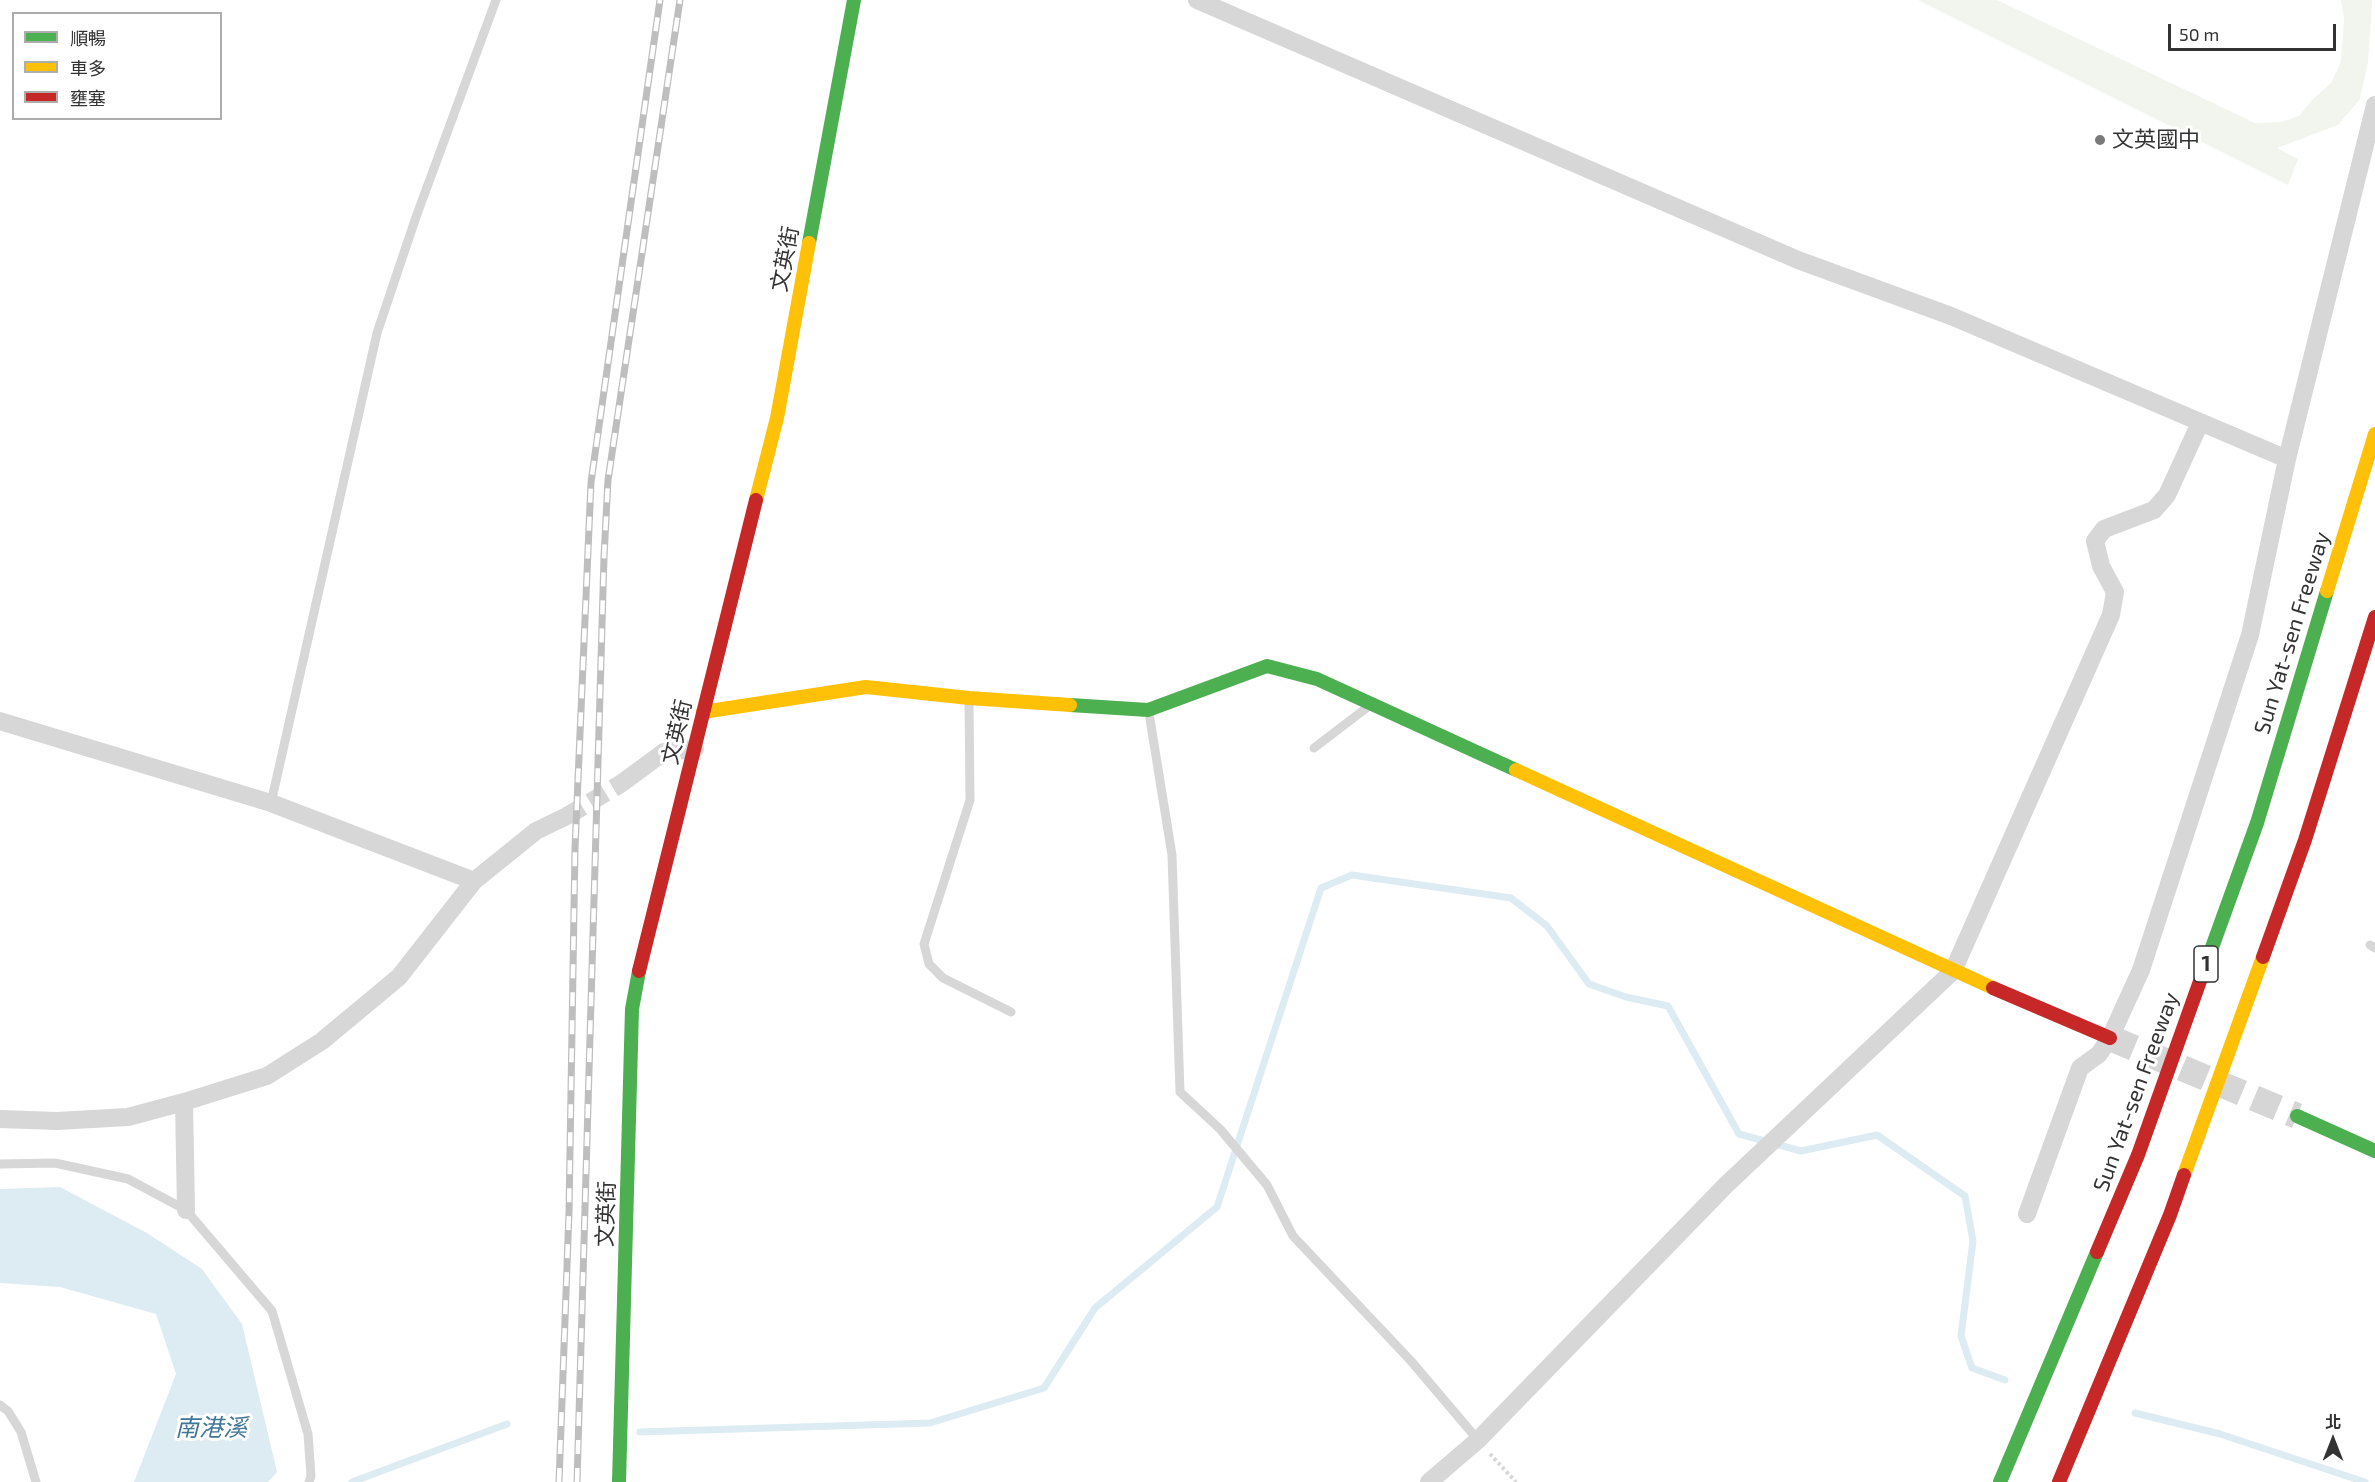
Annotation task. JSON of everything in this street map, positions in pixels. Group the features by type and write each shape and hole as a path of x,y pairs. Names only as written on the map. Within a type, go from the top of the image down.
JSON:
{"main road":[{"name":"文英街","path":"619,1482 632,1009 643,952 777,418 854,0"},
{"name":"Sun Yat-sen Freeway","path":"2000,1482 2138,1155 2249,845 2375,434"},
{"name":"1","path":"2059,1482 2170,1215 2305,840 2375,617"},
{"path":"703,712 866,687 969,698 1148,710 1267,666 1317,679 1953,971 2110,1038"},
{"path":"2296,1116 2375,1151"}],"street":[{"path":"1197,0 1798,260 1952,316 2287,459"},
{"path":"2027,1214 2080,1068 2099,1054 2110,1038 2141,970 2250,635 2287,459 2375,105"},
{"path":"1429,1482 1478,1440 1726,1185 1953,971 2111,615 2115,592 2101,566 2095,542 2104,529 2154,510 2168,495 2200,423"},
{"path":"0,721 271,804 474,881"},
{"path":"621,783 664,752 695,749"},
{"path":"0,1119 57,1121 128,1117 267,1076 322,1041 399,977 474,881 536,831 567,816"},
{"path":"184,1102 186,1210"}],"lane":[{"path":"271,804 377,333 420,206 495,0"},
{"path":"969,698 970,800 924,944 929,964 944,978 1011,1012"},
{"path":"1314,748 1372,704"},
{"path":"1148,710 1172,855 1179,1092 1228,1139 1267,1185 1293,1236 1411,1361 1478,1440"},
{"path":"0,1164 55,1163 128,1179 186,1210 272,1311 308,1434 310,1479"},
{"path":"0,1405 8,1411 21,1432 36,1482"}],"path":[{"path":"1478,1440 1516,1482"}],"shaded area":[{"path":"1918,0 1997,0 2255,123 2281,122 2299,116 2312,100 2331,83 2341,62 2344,19 2341,0 2372,0 2368,62 2360,99 2338,125 2277,148 2298,159 2288,185"}],"water":[{"name":"南港溪","path":"60,1187 147,1233 202,1269 242,1324 277,1472 268,1482 134,1482 176,1374 156,1314 60,1287 0,1283 0,1189"}],"waterway":[{"path":"640,1432 930,1423 1044,1388 1095,1308 1217,1207 1321,888 1352,875 1511,898 1547,926 1589,984 1626,997 1668,1006 1739,1134 1801,1151 1877,1135 1965,1196 1973,1241 1961,1336 1972,1368 2005,1380"},
{"path":"2135,1413 2220,1434 2365,1482"},
{"path":"352,1482 507,1424"}],"tunnel":[{"path":"567,816 622,783"},
{"path":"2110,1038 2297,1116"}],"railway":[{"path":"559,1482 569,1212 575,848 591,482 660,0"},
{"path":"577,1482 608,480 680,0"}],"traffic: fast":[{"path":"809,243 854,0"},
{"path":"2210,953 2257,823 2327,591"},
{"path":"1070,705 1148,710 1267,666 1317,679 1516,770"},
{"path":"619,1482 632,1009 639,971"},
{"path":"2297,1116 2375,1151"},
{"path":"2000,1482 2097,1252"}],"traffic: slow":[{"path":"756,500 777,418 809,243"},
{"path":"2327,591 2375,434"},
{"path":"703,712 866,687 969,698 1070,705"},
{"path":"1516,770 1993,988"},
{"path":"2184,1175 2263,957"}],"traffic: jam":[{"path":"639,971 756,500"},
{"path":"2263,957 2305,840 2375,617"},
{"path":"2097,1252 2138,1155 2210,953"},
{"path":"1993,988 2110,1038"},
{"path":"2059,1482 2170,1215 2184,1175"}],"place":[{"name":"文英國中","path":"2100,140"}]}
